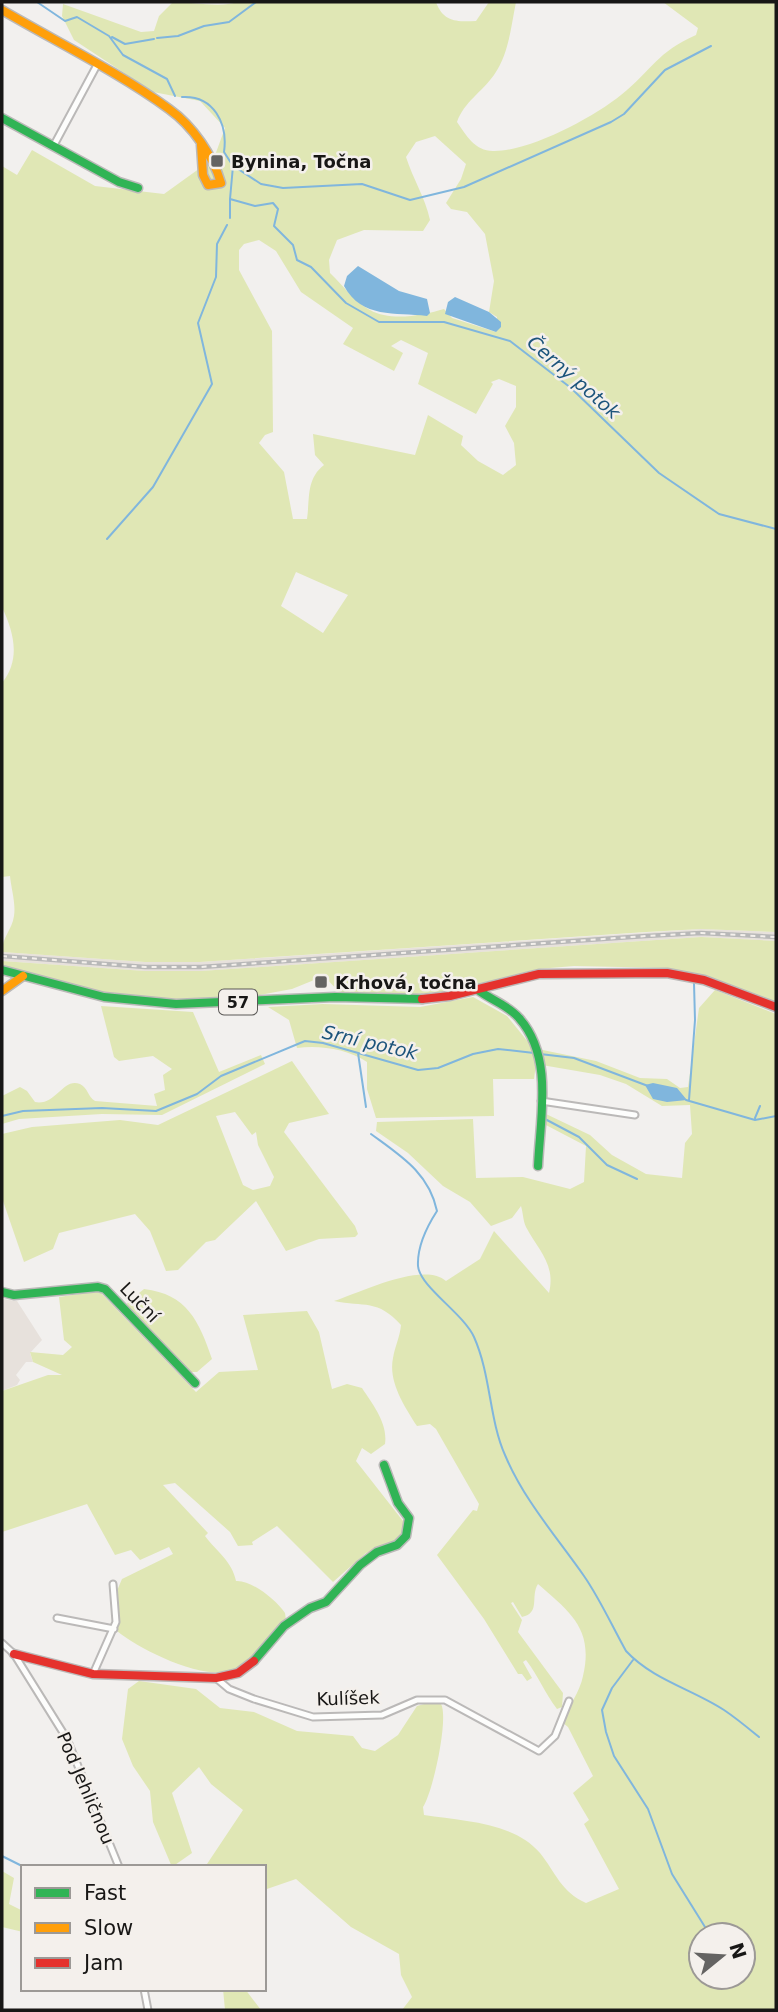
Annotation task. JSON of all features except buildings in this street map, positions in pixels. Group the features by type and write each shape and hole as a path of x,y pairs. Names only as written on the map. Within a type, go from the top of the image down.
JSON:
{"street":[{"path":"2,10 170,109 201,145"},
{"path":"54,145 97,65"},
{"path":"2,118 119,182 138,188"},
{"name":"57","path":"2,970 104,997 176,1004 322,997 416,999 478,989 539,974 574,971 667,973 704,980 776,1007"},
{"path":"2,991 23,976"},
{"path":"478,989 519,1018 528,1030 537,1053 541,1101 538,1166"},
{"path":"541,1101 635,1115"},
{"name":"Luční","path":"2,1292 14,1295 97,1287 105,1289 195,1383"},
{"name":"Kulíšek","path":"14,1654 93,1674 216,1678 238,1673 250,1666 285,1626 310,1608 326,1602 360,1565 377,1552 397,1545 405,1536 409,1518 398,1503 384,1465"},
{"path":"93,1674 116,1622 113,1584"},
{"path":"57,1618 114,1629"},
{"name":"Pod Jehličnou","path":"2,1643 14,1654 67,1739 118,1865"},
{"name":"Kulíšek","path":"216,1678 229,1689 313,1717 382,1715 416,1700 445,1700 539,1751 555,1736 569,1701"},
{"path":"144,1991 148,2010"}],"shaded area":[{"path":"701,929 776,932 776,941 701,937 201,971 145,971 2,961 2,952 145,962 200,962"},
{"path":"2,1299 17,1301 42,1340 30,1353 33,1362 26,1362 16,1375 20,1380 17,1385 2,1391"}],"green space":[{"path":"173,2 215,5 237,2 436,2 447,17 457,21 476,21 489,2 516,2 509,40 499,67 464,109 457,122 476,145 493,151 524,146 578,123 621,95 672,48 696,35 698,28 663,2 776,2 776,932 701,929 200,962 145,962 2,952 13,921 14,901 10,876 2,877 2,683 12,665 14,646 2,607 2,166 17,175 32,150 95,186 164,194 214,158 225,128 200,101 153,92 74,40 62,16 63,4 141,32 154,31 159,16","holes":["435,136 466,164 461,179 446,203 451,209 467,212 485,234 494,281 489,312 497,317 496,332 452,318 444,309 397,317 378,314 359,303 330,273 329,260 337,240 364,230 423,231 430,220 406,157 416,142","259,240 276,251 301,292 353,328 343,344 394,371 403,353 391,346 401,340 428,353 418,384 476,414 493,384 491,382 499,379 516,386 516,407 505,426 514,443 516,465 503,475 478,461 461,445 463,436 428,415 415,455 313,434 315,455 324,465 314,476 307,519 293,519 284,472 259,443 265,435 273,432 272,331 239,270 239,250 244,244","296,572 348,595 323,633 281,606"]},
{"path":"701,937 776,941 776,1002 705,976 668,968 574,966 538,969 450,991 416,994 340,993 324,976 292,989 254,996 176,999 105,993 2,965 2,961 145,971 201,971"},
{"path":"715,990 776,1014 776,2010 402,2010 412,1997 401,1975 399,1954 351,1927 296,1879 266,1889 266,1865 206,1865 243,1810 211,1784 199,1767 172,1793 192,1853 171,1865 153,1822 150,1791 133,1766 122,1739 128,1689 139,1681 196,1689 220,1708 254,1712 297,1731 353,1736 362,1748 375,1751 398,1735 417,1706 431,1702 441,1704 443,1724 439,1755 423,1807 424,1815 471,1821 516,1835 540,1853 571,1893 586,1903 619,1889 584,1824 589,1820 573,1793 593,1776 568,1727 562,1722 579,1688 586,1660 585,1646 577,1623 538,1584 533,1608 528,1615 522,1617 513,1602 511,1603 522,1620 518,1632 563,1693 562,1707 557,1709 526,1660 523,1662 532,1678 527,1681 522,1674 518,1674 484,1619 437,1555 473,1510 477,1511 479,1504 436,1429 430,1424 417,1426 395,1385 392,1367 401,1325 378,1308 334,1301 408,1276 423,1274 446,1281 480,1259 494,1231 549,1293 551,1283 548,1265 526,1227 521,1206 512,1218 491,1226 470,1202 443,1186 408,1153 376,1131 377,1122 473,1119 476,1178 523,1177 570,1189 584,1182 586,1146 544,1124 546,1114 590,1135 612,1155 646,1174 682,1178 685,1143 692,1134 690,1105 662,1106 626,1084 600,1075 536,1064 534,1079 493,1079 494,1116 376,1118 367,1089 367,1062 333,1049 297,1048 289,1020 268,1007 323,1004 420,1007 473,997 507,1016 533,1048 596,1061 640,1078 667,1079 680,1088 688,1087 699,1008"},
{"path":"101,1006 193,1012 219,1072 261,1055 265,1064 162,1115 102,1114 19,1119 2,1124 2,1096 20,1087 27,1091 35,1102 48,1100 74,1083 83,1086 95,1101 157,1106 154,1094 165,1090 163,1075 172,1069 153,1056 119,1061 114,1057"},
{"path":"292,1061 329,1114 289,1123 284,1132 355,1226 358,1234 355,1237 319,1239 286,1251 256,1201 215,1240 206,1242 178,1270 166,1271 150,1231 135,1214 59,1233 53,1249 24,1262 2,1198 2,1134 32,1127 120,1120 158,1125","holes":["235,1112 252,1135 256,1132 258,1145 274,1177 270,1186 253,1190 243,1185 216,1116"]},
{"path":"144,1289 159,1292 181,1303 196,1321 212,1359 197,1372 189,1372 128,1307 127,1303"},
{"path":"99,1291 196,1392 219,1372 258,1370 243,1315 307,1311 319,1332 332,1389 347,1384 362,1388 382,1422 385,1444 371,1454 362,1448 356,1461 403,1521 404,1532 398,1542 366,1553 333,1582 277,1526 252,1542 253,1545 238,1546 230,1532 175,1483 163,1485 208,1533 205,1536 228,1562 236,1581 249,1584 263,1592 285,1613 286,1620 258,1656 247,1666 234,1672 217,1673 180,1665 144,1648 117,1631 116,1593 122,1579 173,1554 169,1547 140,1560 131,1550 115,1555 87,1504 2,1532 2,1391 48,1375 62,1375 33,1362 30,1352 63,1355 72,1347 64,1340 59,1297"},
{"path":"2,1871 14,1878 9,1904 21,1910 21,1932 2,1927"},
{"path":"223,1991 247,1991 261,2010 225,2010"}],"water":[{"path":"358,266 399,291 427,299 430,313 427,316 380,312 360,304 344,286 347,276"},
{"path":"455,297 489,312 501,322 501,327 496,332 445,314 448,302"},
{"path":"653,1083 677,1088 687,1100 667,1102 653,1099 645,1085"}],"waterway":[{"name":"Černý potok","path":"37,2 65,21 77,17 109,36 123,55 167,79 175,96"},
{"path":"157,38 178,36 204,26 229,22 256,2"},
{"path":"112,37 125,44 154,39"},
{"path":"235,167 261,184 283,188 362,184 410,200 464,187 611,122 624,114 665,70 711,46"},
{"name":"Černý potok","path":"182,97 203,101 221,122 224,152 233,166 230,199 255,206 273,203 278,209 274,226 293,245 297,260 311,267 346,303 379,322 444,322 510,341 571,388 659,473 719,514 776,529"},
{"path":"230,199 230,218"},
{"path":"107,539 153,487 212,384 198,323 216,277 217,244 227,225"},
{"path":"689,1100 695,1020 694,983"},
{"name":"Srní potok","path":"2,1116 23,1111 102,1108 156,1111 197,1094 221,1076 305,1041 323,1043 418,1070 438,1068 473,1054 498,1049 534,1053"},
{"path":"358,1053 366,1107"},
{"name":"Srní potok","path":"540,1054 574,1058 648,1086"},
{"name":"Srní potok","path":"686,1100 755,1120 776,1116"},
{"path":"755,1118 760,1106"},
{"path":"545,1119 579,1137 607,1165 637,1179"},
{"path":"371,1134 412,1167 428,1186 437,1211 421,1244 418,1259 421,1274 474,1337 484,1366 496,1427 505,1455 531,1503 590,1585 626,1651 648,1670 724,1710 759,1737"},
{"path":"633,1660 612,1688 602,1710 606,1732 614,1756 648,1809 672,1874 701,1921"},
{"path":"2,1856 21,1866"}],"railway":[{"path":"2,956 145,967 201,967 701,933 776,937"}],"traffic: fast":[{"path":"2,118 119,182 138,188"},
{"path":"2,970 104,997 176,1004 335,997 422,999"},
{"path":"478,990 515,1013 530,1034 537,1051 542,1089 538,1166"},
{"path":"2,1292 14,1295 98,1287 105,1289 195,1383"},
{"path":"254,1661 284,1626 310,1608 326,1602 360,1565 377,1552 397,1545 406,1536 409,1518 398,1503 384,1465"}],"traffic: slow":[{"path":"2,10 109,70 178,116 201,142 221,183 208,185 203,175 201,145"},
{"path":"2,991 23,976"}],"traffic: jam":[{"path":"422,999 450,996 539,974 667,973 704,980 776,1007"},
{"path":"14,1654 93,1674 216,1678 238,1673 254,1661"}],"place":[{"name":"Bynina, Točna","path":"217,161"},
{"name":"Krhová, točna","path":"321,982"}]}
